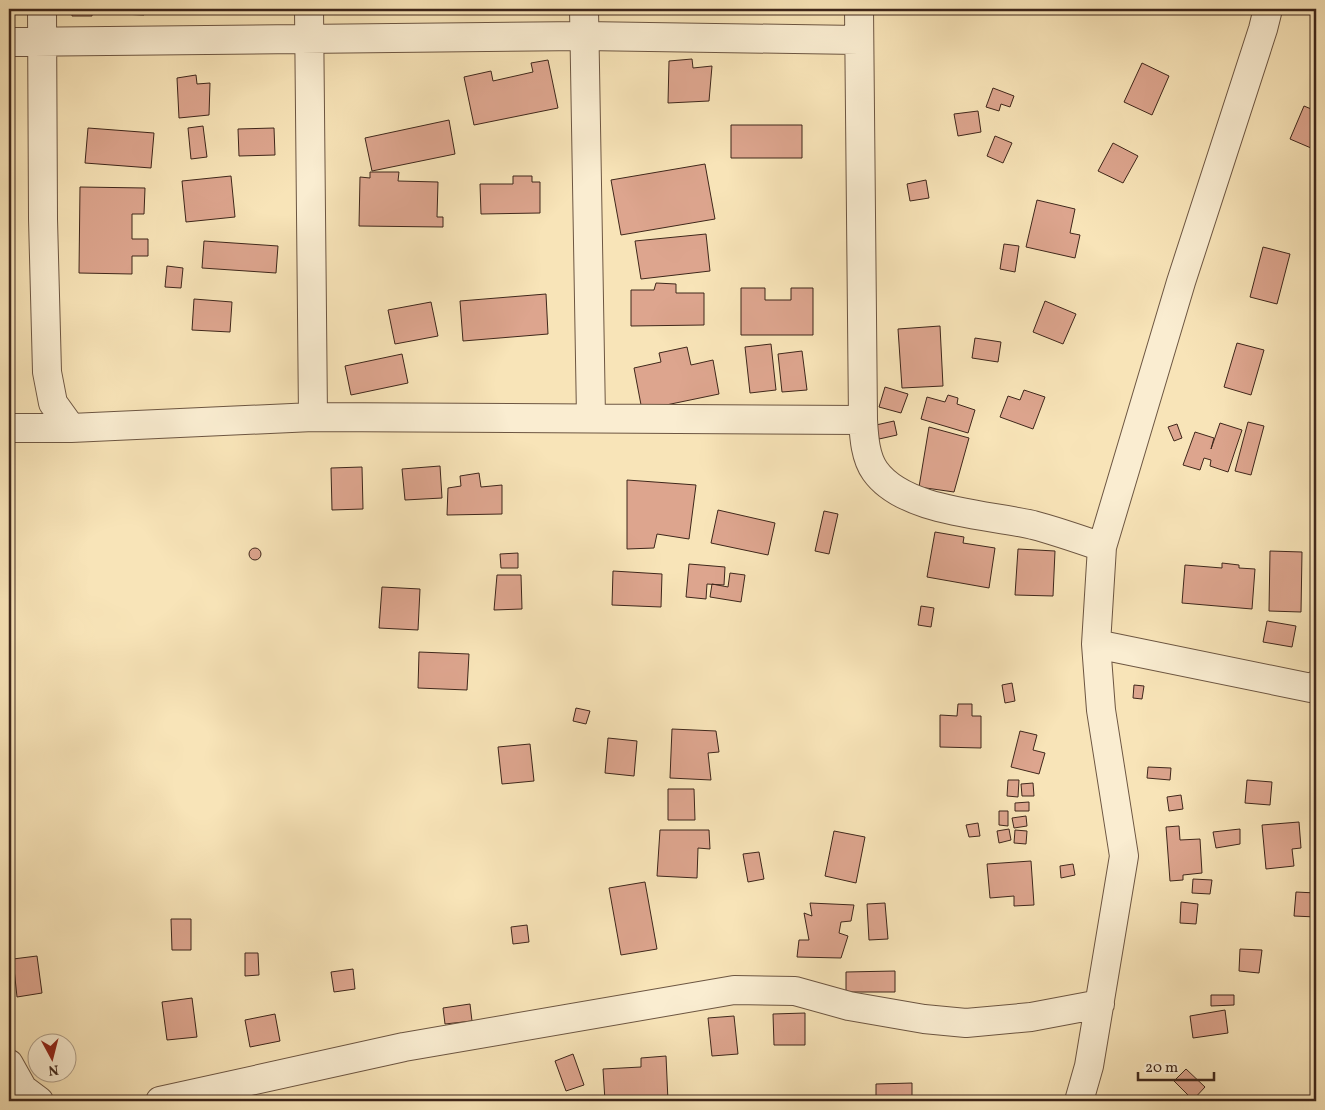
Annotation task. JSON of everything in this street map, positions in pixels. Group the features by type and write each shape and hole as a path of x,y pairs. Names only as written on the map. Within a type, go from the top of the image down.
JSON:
{"street":[{"path":"42,9 42,220 47,372 54,403 71,428"},
{"path":"309,9 313,417"},
{"path":"584,9 591,417"},
{"path":"859,9 863,420 865,447 874,470 895,491 922,503 1034,525 1102,547"},
{"path":"1079,1101 1089,1066 1124,856 1101,710 1096,644 1102,547 1181,282 1268,9"},
{"path":"9,42 584,36 858,40"},
{"path":"9,428 71,428 313,417 591,417 863,420"},
{"path":"1096,644 1314,689"},
{"path":"160,1101 404,1047 734,990 795,991 849,1006 924,1020 966,1023 1031,1017 1100,1004"},
{"path":"9,1064 23,1089 39,1101"}],"building":[{"path":"72,9 92,9 92,16 72,16"},
{"path":"97,9 144,9 144,15 97,13"},
{"path":"635,9 680,9 679,13"},
{"path":"692,59 693,68 712,66 709,101 668,103 669,61"},
{"path":"548,60 558,108 474,125 464,77 491,71 493,81 533,72 531,63"},
{"path":"1142,63 1169,76 1152,115 1124,102"},
{"path":"196,75 197,84 210,83 209,115 179,118 177,78"},
{"path":"993,88 1014,96 1010,107 1001,104 999,111 986,107"},
{"path":"1304,106 1316,111 1316,137 1311,148 1290,139"},
{"path":"978,111 981,132 958,136 954,114"},
{"path":"449,120 455,154 372,171 365,138"},
{"path":"731,125 802,125 802,158 731,158"},
{"path":"203,126 207,157 191,159 188,128"},
{"path":"88,128 154,133 151,168 85,163"},
{"path":"274,128 275,155 239,156 238,129"},
{"path":"995,136 1012,143 1003,163 987,156"},
{"path":"1113,143 1138,156 1123,183 1098,171"},
{"path":"705,164 715,219 621,235 611,180"},
{"path":"370,172 399,172 398,181 438,182 437,217 443,217 443,227 359,226 360,177 370,178"},
{"path":"231,176 235,217 186,222 182,181"},
{"path":"513,176 532,176 532,182 540,182 540,213 481,214 480,184 513,184"},
{"path":"926,180 929,198 910,201 907,184"},
{"path":"80,187 145,188 144,214 132,214 132,239 148,239 148,256 132,256 132,274 79,273"},
{"path":"1037,200 1075,209 1070,233 1080,235 1075,258 1026,247"},
{"path":"706,234 710,271 641,279 635,241"},
{"path":"204,241 278,246 276,273 202,268"},
{"path":"1004,244 1019,246 1015,272 1000,269"},
{"path":"1263,247 1290,254 1277,304 1250,297"},
{"path":"167,266 183,268 181,288 165,287"},
{"path":"656,283 676,284 676,293 704,293 704,325 631,326 631,290 654,290"},
{"path":"741,288 765,288 765,300 791,300 791,288 813,288 813,335 741,335"},
{"path":"546,294 548,334 463,341 460,301"},
{"path":"194,299 232,302 230,332 192,330"},
{"path":"1045,301 1076,314 1063,344 1033,332"},
{"path":"431,302 438,336 395,344 388,310"},
{"path":"940,326 943,386 902,388 898,329"},
{"path":"975,338 1001,342 998,362 972,358"},
{"path":"1237,343 1264,350 1251,395 1224,387"},
{"path":"771,344 776,390 750,393 745,347"},
{"path":"687,347 691,365 713,360 719,394 642,410 634,368 661,362 659,353"},
{"path":"802,351 807,390 782,392 778,354"},
{"path":"402,354 408,383 351,395 345,366"},
{"path":"885,387 908,394 901,413 879,407"},
{"path":"1024,390 1045,397 1033,429 1000,417 1008,396 1020,400"},
{"path":"948,395 958,398 957,404 975,410 968,433 921,419 927,397 945,402"},
{"path":"894,421 897,435 879,439 876,425"},
{"path":"1248,422 1264,426 1251,475 1235,471"},
{"path":"1220,423 1242,430 1228,472 1210,466 1211,460 1204,458 1200,470 1183,465 1195,432 1214,438 1211,449"},
{"path":"1177,424 1182,438 1174,441 1168,427"},
{"path":"929,427 969,438 954,492 919,487"},
{"path":"440,466 442,498 405,500 402,469"},
{"path":"362,467 363,509 332,510 331,468"},
{"path":"479,473 481,487 502,485 502,514 447,515 448,488 461,486 460,476"},
{"path":"627,480 696,485 689,539 657,534 654,548 627,549"},
{"path":"718,510 775,523 768,555 711,543"},
{"path":"824,511 838,514 829,554 815,551"},
{"path":"935,532 964,537 963,543 995,548 989,588 927,577"},
{"path":"253,548 257,548 261,554 257,560 253,560 249,556 249,552"},
{"path":"1018,549 1055,551 1053,596 1015,595"},
{"path":"1270,551 1302,552 1301,612 1269,611"},
{"path":"518,553 518,568 501,568 500,554"},
{"path":"1222,563 1239,565 1239,568 1255,569 1252,609 1182,603 1185,565 1222,568"},
{"path":"689,564 725,567 724,585 707,584 706,599 686,597"},
{"path":"613,571 662,574 661,607 612,605"},
{"path":"730,573 745,575 741,602 710,597 712,584 728,587"},
{"path":"497,575 521,575 522,609 494,610"},
{"path":"382,587 420,589 418,630 379,628"},
{"path":"921,606 934,608 931,627 918,625"},
{"path":"1267,621 1296,626 1292,647 1263,642"},
{"path":"419,652 469,654 467,690 418,688"},
{"path":"1012,683 1015,701 1005,703 1002,685"},
{"path":"1134,685 1144,686 1142,699 1133,698"},
{"path":"958,704 972,704 972,716 981,716 981,748 940,747 940,715 957,716"},
{"path":"576,708 590,711 586,724 573,721"},
{"path":"672,729 716,731 719,752 708,753 711,780 670,778"},
{"path":"1020,731 1037,735 1033,750 1045,753 1039,774 1011,767"},
{"path":"608,738 637,741 634,776 605,773"},
{"path":"530,744 534,781 502,784 498,747"},
{"path":"1148,767 1171,768 1170,780 1147,778"},
{"path":"1008,780 1019,780 1018,797 1007,796"},
{"path":"1247,780 1272,782 1270,805 1245,803"},
{"path":"1033,783 1034,796 1022,796 1021,784"},
{"path":"668,789 694,789 695,820 668,820"},
{"path":"1181,795 1183,809 1169,811 1167,797"},
{"path":"1029,802 1029,811 1015,811 1015,803"},
{"path":"999,811 1008,811 1008,826 999,825"},
{"path":"1026,816 1027,826 1014,828 1012,818"},
{"path":"1299,822 1301,848 1292,849 1294,866 1266,869 1262,825"},
{"path":"978,823 980,836 969,837 966,825"},
{"path":"1179,826 1180,840 1200,839 1202,873 1183,875 1183,880 1170,881 1166,827"},
{"path":"1009,829 1011,840 999,843 997,831"},
{"path":"1240,829 1240,844 1216,848 1213,832"},
{"path":"660,830 709,830 710,849 698,848 697,878 657,876"},
{"path":"1015,830 1027,831 1026,844 1014,843"},
{"path":"834,831 865,837 856,883 825,876"},
{"path":"759,852 764,879 748,882 743,854"},
{"path":"1031,861 1034,905 1014,906 1014,896 990,898 987,864"},
{"path":"1073,864 1075,875 1061,878 1060,866"},
{"path":"1193,879 1212,880 1210,894 1192,893"},
{"path":"645,882 657,949 621,955 609,888"},
{"path":"1296,892 1316,893 1316,917 1294,916"},
{"path":"1181,902 1198,904 1196,924 1180,923"},
{"path":"810,903 854,905 851,921 841,922 839,933 848,936 841,958 797,957 799,940 809,940 804,913 812,916"},
{"path":"885,903 888,939 869,940 867,904"},
{"path":"171,919 191,919 191,950 172,950"},
{"path":"527,925 529,942 513,944 511,927"},
{"path":"1240,949 1262,950 1259,973 1239,971"},
{"path":"245,953 258,953 259,975 245,976"},
{"path":"37,956 42,993 17,997 13,959"},
{"path":"353,969 355,989 334,992 331,972"},
{"path":"895,971 895,992 846,992 846,972"},
{"path":"1211,995 1234,995 1234,1005 1211,1006"},
{"path":"192,998 197,1037 167,1040 162,1002"},
{"path":"470,1004 472,1021 445,1024 443,1008"},
{"path":"1225,1010 1228,1033 1193,1038 1190,1016"},
{"path":"805,1013 805,1045 774,1045 773,1014"},
{"path":"275,1014 280,1041 250,1047 245,1020"},
{"path":"734,1016 738,1054 712,1056 708,1018"},
{"path":"573,1054 584,1085 566,1091 555,1061"},
{"path":"666,1056 668,1101 605,1101 603,1069 641,1067 641,1058"},
{"path":"1186,1069 1205,1087 1193,1100 1174,1081"},
{"path":"912,1083 912,1101 876,1101 876,1084"}]}
